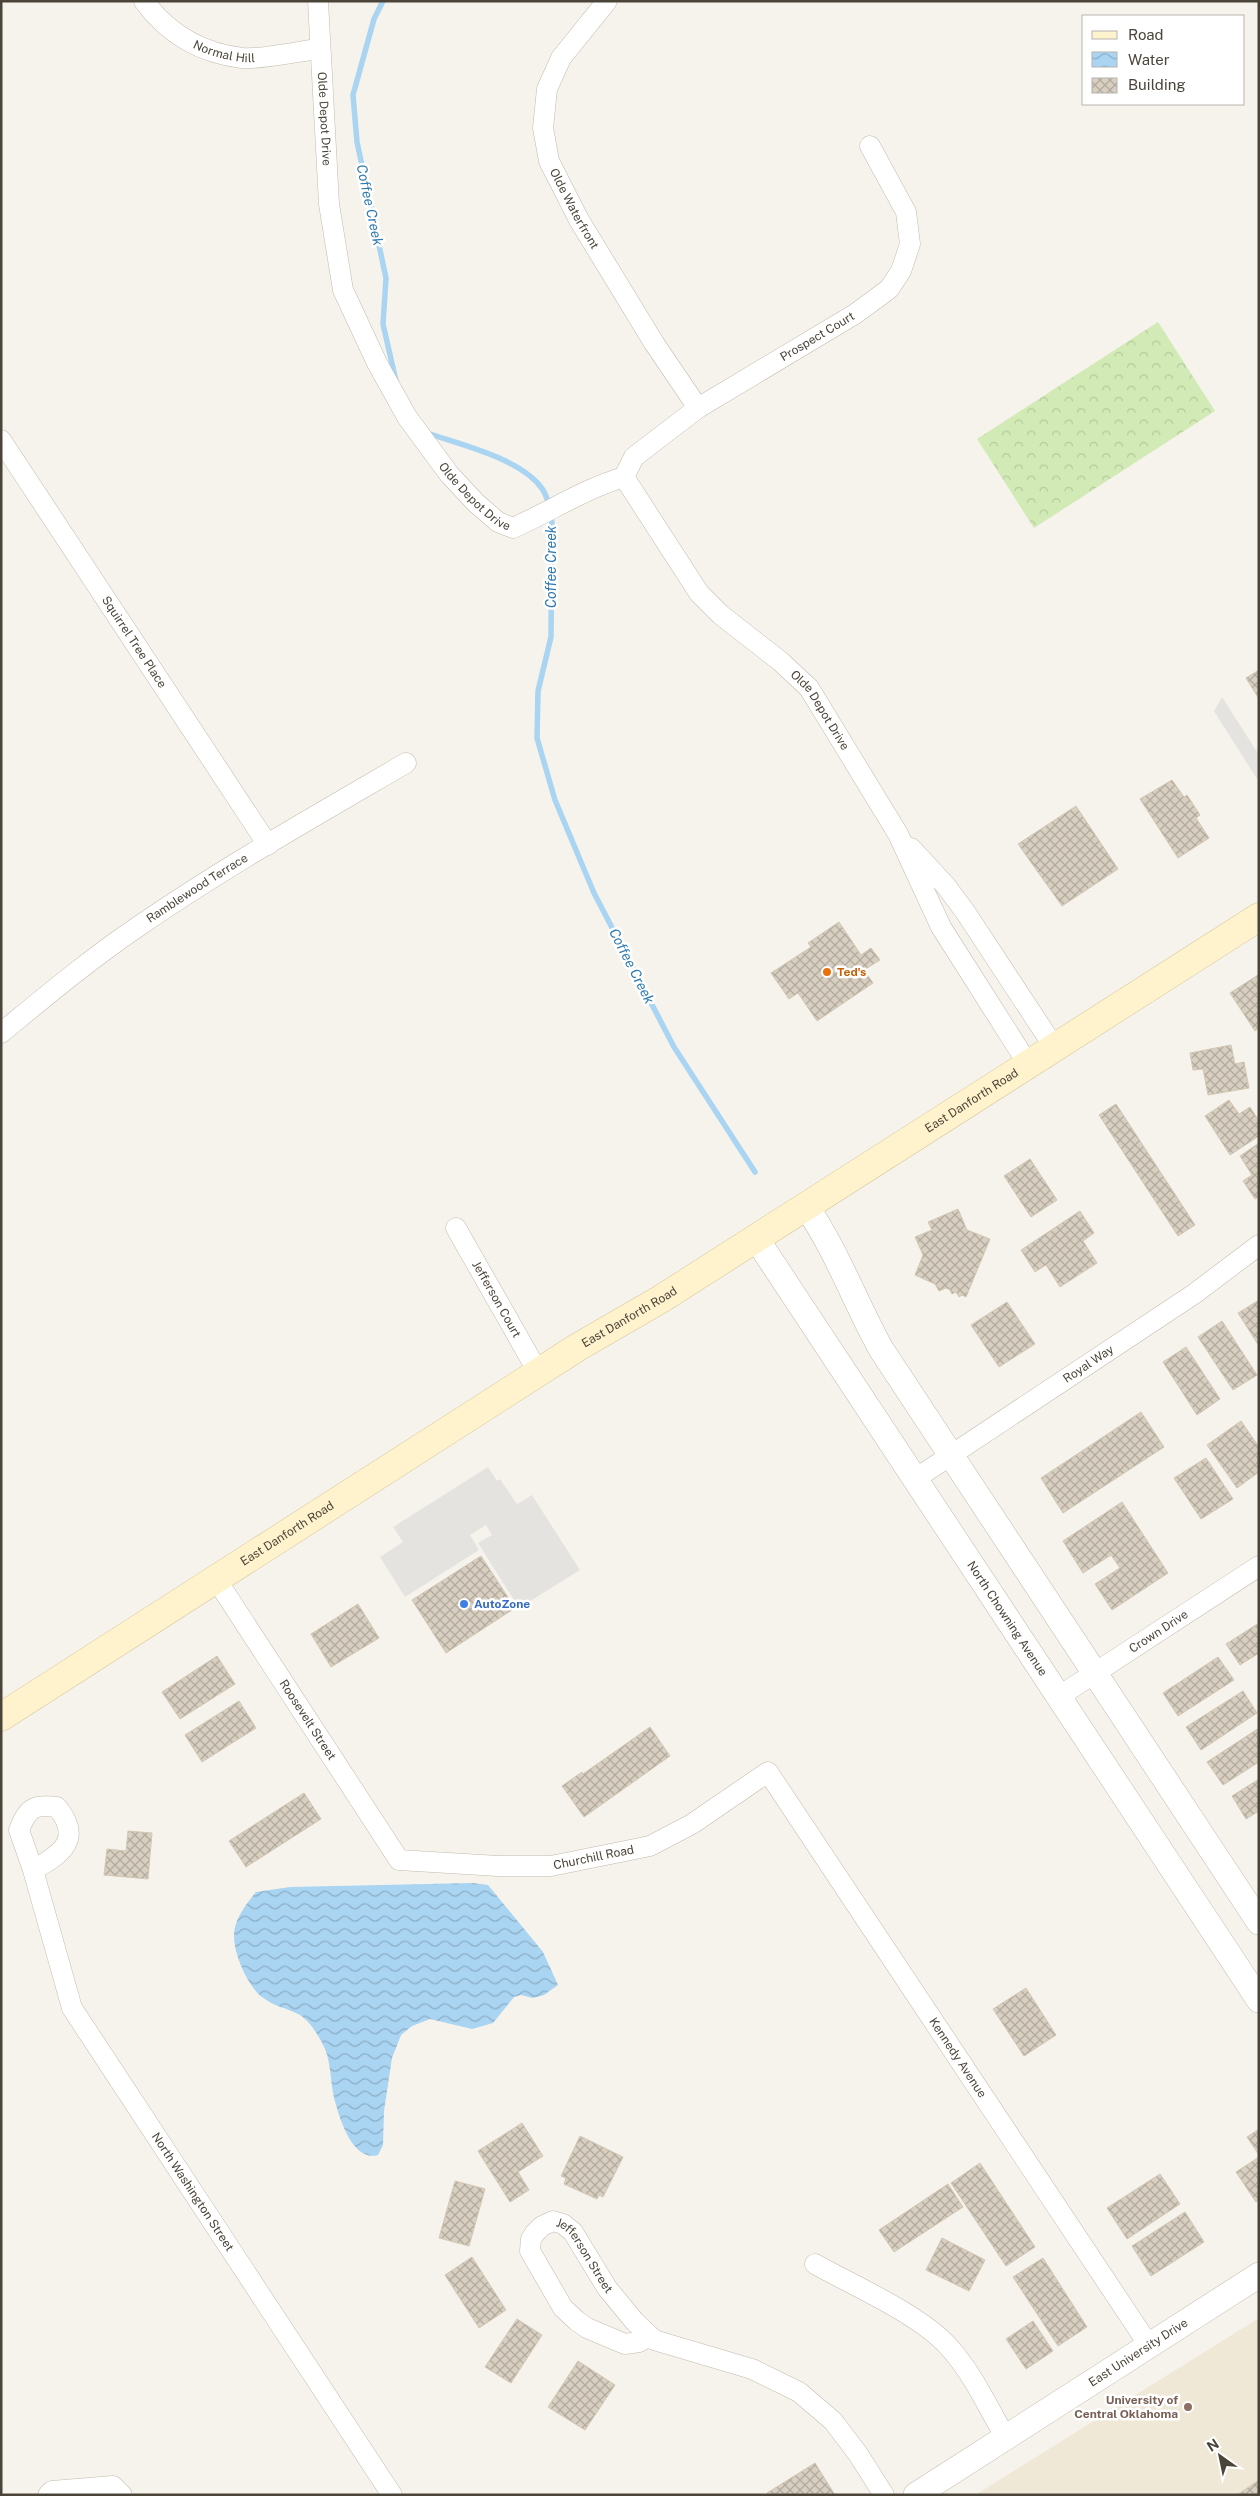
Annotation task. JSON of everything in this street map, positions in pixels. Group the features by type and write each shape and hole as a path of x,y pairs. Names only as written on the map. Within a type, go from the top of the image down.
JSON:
{"main road":[{"name":"East Danforth Road","path":"1,1717 538,1372 661,1299 1259,917"}],"street":[{"name":"Normal Hill","path":"144,1 174,34 205,49 243,58 319,49"},
{"name":"Olde Depot Drive","path":"318,1 319,49 329,204 343,290 377,363 407,417 449,474 498,522 513,528 575,496 602,484 624,478 699,593 721,615 780,661 809,688 898,834 941,928 1028,1064"},
{"name":"Olde Waterfront","path":"608,1 561,58 547,89 543,128 549,161 580,220 654,343 698,408"},
{"name":"Prospect Court","path":"624,478 634,457 698,408 855,314 889,289 901,271 910,244 906,212 870,146"},
{"name":"Squirrel Tree Place","path":"1,440 268,845"},
{"name":"Ramblewood Terrace","path":"1,1033 76,971 137,927 268,845 406,763"},
{"name":"Olde Depot Drive","path":"898,834 946,886 966,913 1054,1047"},
{"path":"806,1206 822,1229 864,1318 882,1349 1259,1922"},
{"name":"Jefferson Court","path":"456,1228 538,1372"},
{"name":"North Chowning Avenue","path":"756,1238 1259,2000"},
{"name":"Royal Way","path":"915,1479 1194,1294 1259,1245"},
{"name":"Crown Drive","path":"1058,1697 1259,1566"},
{"name":"Roosevelt Street","path":"216,1579 399,1860"},
{"name":"Churchill Road","path":"399,1860 498,1866 550,1866 650,1846 692,1824 768,1772"},
{"name":"Kennedy Avenue","path":"768,1772 1148,2344"},
{"name":"North Washington Street","path":"33,1870 72,2008 392,2495"},
{"name":"Jefferson Street","path":"650,2336 640,2342 625,2344 587,2328 577,2321 563,2308 530,2251 531,2239 535,2233 542,2226 553,2221 563,2224 573,2232 607,2288 654,2340 752,2369 799,2392 833,2421 858,2454 884,2495"},
{"path":"815,2264 923,2324 949,2346 1005,2437"},
{"name":"East University Drive","path":"916,2495 1148,2344 1259,2275"},
{"path":"48,2495 52,2492 113,2486 122,2495"}],"shaded area":[{"path":"1222,697 1259,755 1259,782 1214,711"},
{"path":"488,1467 497,1481 500,1479 517,1504 532,1495 580,1570 519,1608 478,1543 492,1535 486,1525 470,1535 479,1550 405,1597 380,1557 403,1542 393,1527"},
{"name":"University of Central Oklahoma","path":"1259,2318 1259,2495 975,2495"}],"green space":[{"path":"1158,322 1215,411 1034,528 977,439"}],"water":[{"path":"473,1883 488,1885 543,1952 558,1985 544,1995 533,1998 521,1995 514,1997 493,2023 472,2029 430,2019 412,2026 401,2035 392,2058 384,2111 383,2145 378,2155 370,2156 362,2153 355,2147 341,2121 334,2098 327,2056 315,2030 300,2015 271,2003 262,1997 247,1978 236,1952 234,1936 238,1918 256,1892 290,1887"}],"building":[{"path":"1259,670 1259,699 1246,678"},
{"path":"1172,780 1184,797 1187,795 1200,815 1196,818 1209,838 1178,858 1140,799"},
{"path":"1076,806 1118,869 1062,906 1018,844"},
{"path":"839,922 861,955 871,948 880,960 864,970 873,983 817,1021 798,993 789,999 771,973 811,947 808,943"},
{"path":"1258,975 1259,1028 1255,1031 1230,993"},
{"path":"1231,1045 1235,1064 1244,1062 1249,1088 1208,1095 1203,1069 1193,1070 1190,1053"},
{"path":"1229,1100 1239,1114 1250,1107 1259,1121 1259,1136 1230,1155 1205,1116"},
{"path":"1116,1104 1195,1225 1178,1236 1099,1115"},
{"path":"1259,1143 1259,1197 1255,1199 1243,1181 1252,1175 1240,1156"},
{"path":"1030,1159 1057,1200 1031,1217 1004,1176"},
{"path":"958,1209 967,1230 990,1239 966,1297 962,1295 959,1297 956,1292 952,1294 946,1288 939,1291 935,1284 915,1275 923,1255 915,1237 932,1230 928,1222"},
{"path":"1080,1211 1094,1233 1083,1241 1097,1263 1060,1287 1046,1265 1035,1272 1021,1250"},
{"path":"1259,1300 1259,1346 1238,1313"},
{"path":"1007,1302 1035,1344 999,1367 971,1325"},
{"path":"1222,1321 1257,1375 1233,1390 1198,1337"},
{"path":"1186,1347 1220,1399 1197,1415 1163,1362"},
{"path":"1141,1412 1164,1447 1063,1513 1041,1478"},
{"path":"1241,1421 1259,1447 1259,1472 1237,1488 1207,1445"},
{"path":"1206,1458 1233,1499 1201,1519 1174,1478"},
{"path":"1122,1502 1168,1573 1112,1610 1095,1584 1120,1568 1111,1555 1083,1573 1063,1541"},
{"name":"AutoZone","path":"481,1556 515,1608 446,1653 412,1600"},
{"path":"358,1604 379,1638 331,1667 311,1634"},
{"path":"1259,1623 1259,1653 1240,1665 1226,1644"},
{"path":"217,1656 235,1684 180,1719 162,1692"},
{"path":"1218,1657 1234,1680 1178,1716 1163,1693"},
{"path":"1243,1691 1257,1713 1201,1750 1186,1727"},
{"path":"239,1701 256,1728 202,1762 185,1735"},
{"path":"650,1727 670,1756 584,1817 562,1786 582,1772 583,1774"},
{"path":"1259,1728 1259,1762 1223,1785 1207,1762"},
{"path":"1259,1779 1259,1811 1246,1819 1232,1796"},
{"path":"304,1793 321,1819 246,1867 229,1841"},
{"path":"128,1831 152,1833 148,1879 104,1875 107,1849 126,1851"},
{"path":"1026,1988 1056,2035 1024,2056 993,2009"},
{"path":"522,2123 543,2156 518,2172 529,2190 510,2202 478,2151"},
{"path":"1259,2129 1259,2155 1247,2137"},
{"path":"580,2136 623,2157 603,2197 599,2195 597,2199 564,2184 566,2178 561,2176"},
{"path":"1259,2157 1259,2200 1256,2202 1236,2172"},
{"path":"980,2163 1035,2247 1006,2266 951,2183"},
{"path":"1160,2174 1180,2204 1127,2239 1107,2208"},
{"path":"455,2181 485,2189 469,2246 439,2238"},
{"path":"948,2184 963,2207 894,2252 879,2230"},
{"path":"1185,2212 1204,2242 1151,2276 1132,2246"},
{"path":"942,2238 985,2260 969,2291 926,2270"},
{"path":"472,2257 506,2310 479,2328 445,2275"},
{"path":"1043,2258 1087,2327 1058,2346 1013,2277"},
{"path":"517,2319 542,2335 511,2383 485,2367"},
{"path":"1033,2321 1053,2351 1026,2369 1006,2339"},
{"path":"578,2361 615,2385 585,2430 548,2407"},
{"path":"815,2463 835,2495 768,2495 767,2493"},
{"path":"1259,2480 1259,2495 1237,2495"}],"waterway":[{"name":"Coffee Creek","path":"383,1 374,19 353,95 357,142 386,278 383,324 396,381"},
{"name":"Coffee Creek","path":"427,433 490,454 506,462 534,479 545,494 552,524 551,637 538,691 537,738 555,800 594,893 674,1047 755,1172"}],"place":[{"name":"Ted's","path":"827,972"},
{"name":"AutoZone","path":"464,1604"},
{"name":"University of Central Oklahoma","path":"1188,2407"}]}
